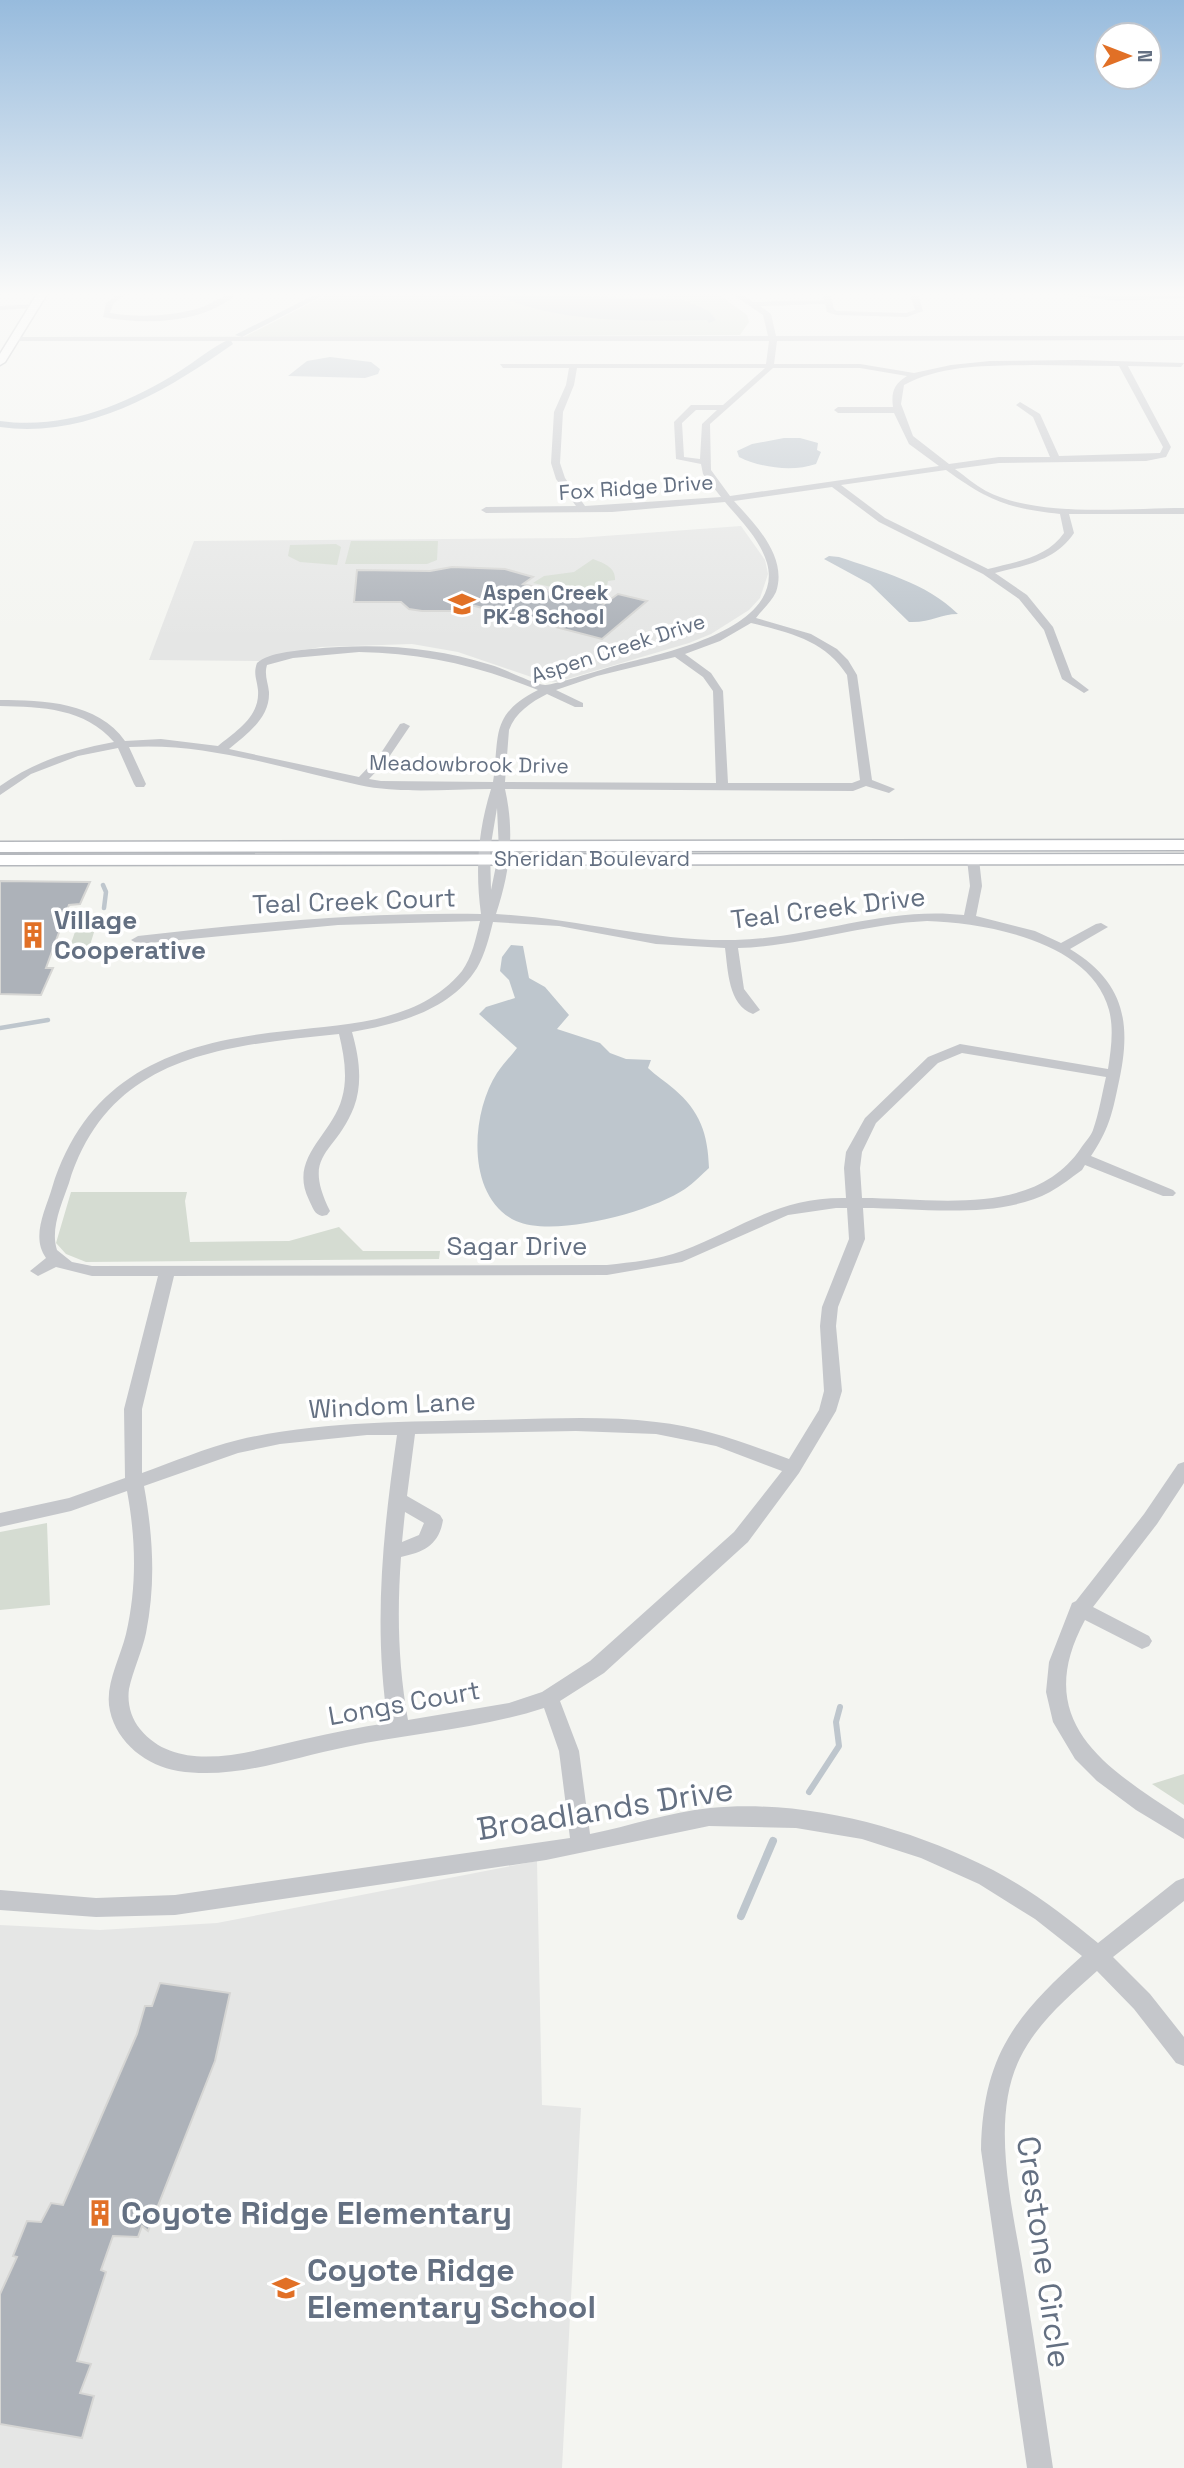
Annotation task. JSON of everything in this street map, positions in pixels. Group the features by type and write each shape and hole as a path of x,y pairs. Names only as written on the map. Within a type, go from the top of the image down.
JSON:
{"main road":[{"name":"Sheridan Boulevard","path":"504,852 1152,852 1184,845"},
{"name":"Sheridan Boulevard","path":"0,846 973,859 1121,852"},
{"name":"Sheridan Boulevard","path":"0,860 485,851"},
{"name":"Sheridan Boulevard","path":"1152,852 1184,859"}],"street":[{"path":"559,409 555,466 579,499 582,510"},
{"name":"Aspen Creek Drive","path":"692,409 678,422 679,457 705,462"},
{"name":"Aspen Creek Drive","path":"488,919 484,891 490,811 499,786 506,722 520,705 548,690 677,653 711,640 748,620 772,592 775,570 768,551 708,474 704,427 720,409"},
{"path":"1026,409 1037,416 1055,458"},
{"path":"1147,409 1167,447 1163,455 1174,458"},
{"path":"838,410 899,410 912,442 983,493 1003,502 1064,511 1184,511"},
{"name":"Fox Ridge Drive","path":"486,510 582,510 727,499 946,467 1055,458 1146,458 1163,455"},
{"path":"835,485 882,520 987,572 1034,607 1049,629 1068,678 1084,690"},
{"path":"987,572 1035,559 1062,544 1069,533 1064,511"},
{"path":"748,620 818,642 848,667 854,688 866,782 889,789"},
{"path":"220,750 258,716 265,698 259,667 276,658 346,649 418,650 482,663 579,705"},
{"path":"677,653 707,674 718,691 722,787"},
{"path":"0,703 39,705 74,712 101,723 121,744 140,784"},
{"path":"360,782 383,758 404,726"},
{"name":"Meadowbrook Drive","path":"0,791 27,772 57,758 121,744 183,743 360,782 401,786 853,787 866,782"},
{"name":"Aspen Creek Drive","path":"55,1260 45,1244 46,1234 71,1152 88,1124 108,1102 150,1072 216,1046 258,1038 345,1030 401,1016 449,990 472,966 501,887 507,823 499,786"},
{"path":"968,919 976,886 973,859"},
{"name":"Teal Creek Drive","path":"488,919 548,920 643,939 731,944 797,939 901,918 968,919 1014,929 1060,948 1097,976 1114,1000 1120,1031 1112,1074 1100,1131 1083,1159"},
{"name":"Teal Creek Court","path":"138,940 323,919 488,919"},
{"path":"1060,948 1101,927"},
{"path":"731,944 737,989 753,1010"},
{"path":"322,1211 309,1180 315,1161 348,1102 353,1082 354,1065 345,1030"},
{"name":"Longs Court","path":"167,1270 133,1409 131,1447 143,1529 143,1599 119,1691 120,1711 127,1728 139,1743 175,1762 199,1765 237,1763 399,1729 509,1712 549,1698 597,1667 741,1537 766,1509 793,1468 827,1411 833,1391 828,1326 830,1307 857,1239 852,1168 861,1135 879,1112 941,1055 960,1048 1112,1074"},
{"path":"1083,1159 1168,1193"},
{"name":"Sagar Drive","path":"167,1270 607,1270 638,1267 685,1255 773,1213 800,1206 855,1202 935,1207 990,1204 1039,1190 1060,1179 1083,1159"},
{"path":"38,1271 55,1260 80,1270 167,1270"},
{"name":"Windom Lane","path":"0,1520 71,1504 194,1460 280,1438 323,1432 576,1425 656,1428 719,1440 793,1468"},
{"path":"399,1729 390,1666 391,1552 407,1428"},
{"path":"1184,1469 1147,1522 1079,1608 1065,1637 1058,1665 1057,1694 1069,1735 1099,1771 1184,1830"},
{"path":"391,1552 428,1540 433,1534 434,1520 397,1499"},
{"path":"1079,1608 1142,1641"},
{"path":"549,1698 562,1720 569,1742 582,1845"},
{"name":"Broadlands Drive","path":"0,1900 94,1909 155,1907 582,1845 714,1817 814,1821 860,1829 947,1857 1032,1902 1101,1956 1135,1992 1184,2055"},
{"name":"Crestone Circle","path":"1040,2468 993,2150 993,2115 1000,2083 1012,2049 1029,2023 1101,1956 1184,1888"}],"shaded area":[{"path":"800,438 818,443 817,450 821,452 816,464 777,468 739,457 737,451 752,444"},
{"name":"Aspen Creek PK-8 School","path":"741,526 765,560 768,574 760,598 749,610 711,634 689,643 557,682 543,681 458,652 412,644 320,647 259,661 149,660 194,541 577,538"},
{"path":"351,541 438,541 437,560 427,564 345,564"},
{"path":"336,544 341,547 337,565 300,562 288,556 290,545"},
{"path":"829,556 839,557 918,586 946,603 958,614 909,622 870,584 824,559"},
{"path":"593,559 611,569 615,580 608,581 607,586 593,596 533,583 544,576 574,572"},
{"path":"76,929 95,929 87,955 67,955"},
{"path":"511,945 523,946 529,978 545,987 569,1015 557,1029 600,1043 610,1053 626,1059 651,1060 648,1068 690,1106 701,1124 707,1144 709,1168 688,1187 670,1198 627,1214 578,1224 533,1225 516,1221 499,1209 488,1193 481,1174 478,1131 488,1090 497,1073 517,1048 479,1014 486,1007 515,998 509,980 500,971 502,957"},
{"path":"71,1192 187,1192 185,1201 190,1242 289,1241 339,1227 363,1251 440,1251 439,1259 86,1262 66,1254 56,1243"},
{"path":"47,1523 50,1605 0,1610 0,1532"},
{"path":"1184,1774 1184,1805 1152,1784"},
{"name":"Coyote Ridge Elementary School","path":"537,1861 542,2105 581,2108 562,2468 0,2468 0,1925 100,1930 217,1923"}],"building":[{"path":"452,567 505,569 533,577 523,584 604,604 618,594 647,601 602,639 471,605 470,608 458,608 457,611 422,611 409,609 401,602 354,602 357,570 430,571"},
{"name":"Village Cooperative","path":"0,881 90,882 80,904 69,905 46,968 53,968 41,995 0,994"},
{"name":"Coyote Ridge Elementary","path":"160,1983 230,1993 215,2061 148,2231 142,2226 138,2237 113,2236 101,2270 106,2272 77,2361 91,2364 80,2393 94,2396 82,2438 0,2424 0,2294 17,2257 13,2256 27,2221 41,2222 51,2203 63,2205 137,2034 145,2006 152,2006"}],"waterway":[{"path":"0,424 27,428 57,425 110,409"},
{"path":"103,885 106,892 104,908"},
{"path":"0,1028 48,1020"},
{"path":"809,1792 839,1746 836,1722 840,1707"},
{"path":"741,1916 773,1841"}],"place":[{"name":"Aspen Creek PK-8 School","path":"462,604"},
{"name":"Village Cooperative","path":"33,935"},
{"name":"Coyote Ridge Elementary","path":"100,2213"},
{"name":"Coyote Ridge Elementary School","path":"286,2288"}]}
